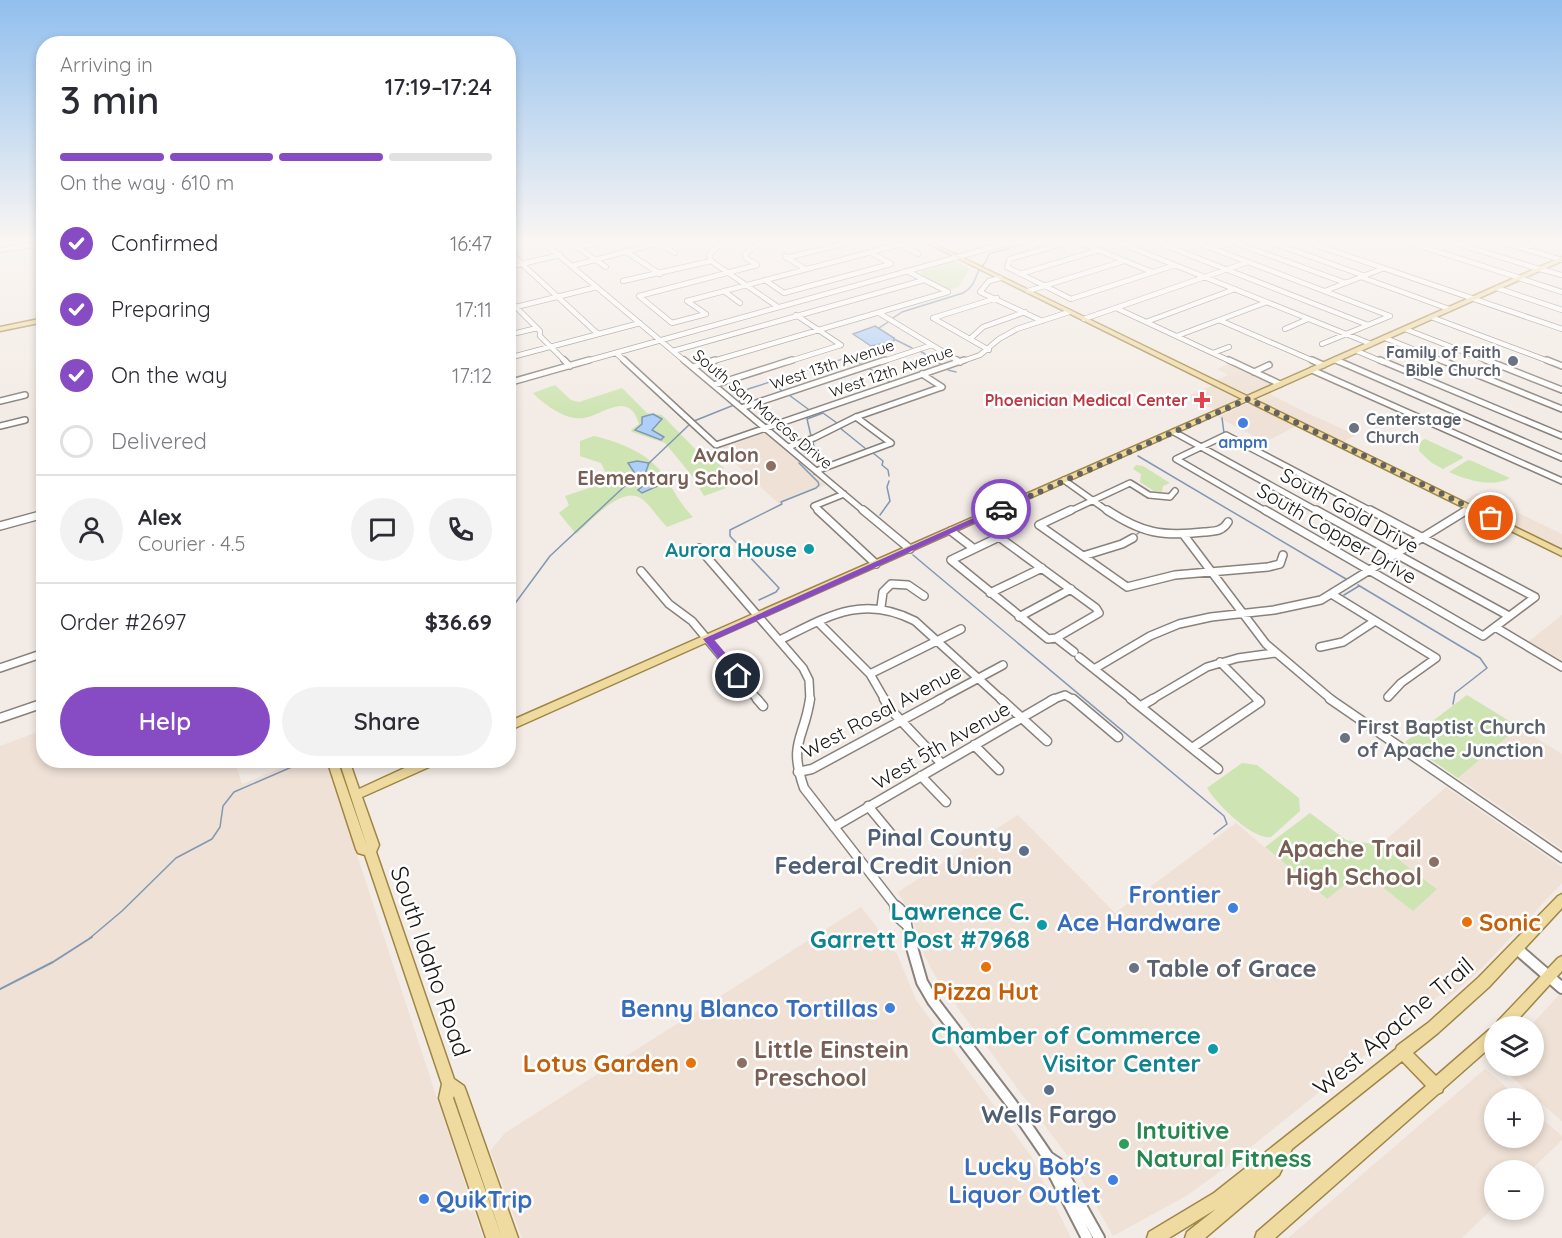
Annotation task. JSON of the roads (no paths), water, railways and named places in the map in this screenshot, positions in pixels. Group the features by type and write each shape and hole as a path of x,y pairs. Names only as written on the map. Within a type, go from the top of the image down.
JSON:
{"main road":[{"path":"1047,301 1562,553"},
{"path":"516,723 1467,301"},
{"path":"0,329 36,322"},
{"name":"South Idaho Road","path":"335,768 362,849 370,852"},
{"name":"South Idaho Road","path":"347,768 373,845 370,852 449,1084 446,1098 494,1238"},
{"path":"356,795 416,768"},
{"name":"West Apache Trail","path":"1155,1238 1219,1198 1433,1028 1476,990 1562,900"},
{"path":"1512,1016 1562,962"},
{"path":"1263,1238 1484,1044"},
{"path":"1402,1051 1437,1087"},
{"name":"South Idaho Road","path":"449,1084 459,1091 510,1238"},
{"path":"1193,1238 1274,1170 1287,1142"}],"street":[{"path":"516,307 540,301"},
{"path":"563,301 598,334"},
{"name":"South San Marcos Drive","path":"613,301 910,549"},
{"path":"645,301 672,324 706,314 688,301"},
{"path":"769,301 778,307"},
{"path":"516,381 801,301"},
{"path":"673,351 853,301"},
{"path":"693,367 919,301"},
{"path":"988,301 933,318 989,350"},
{"path":"1003,301 1042,321"},
{"path":"1084,319 1137,301"},
{"path":"1146,322 1203,301"},
{"path":"1264,301 1371,344"},
{"path":"1307,301 1368,325"},
{"path":"1322,344 1390,316 1350,301"},
{"path":"1428,301 1449,309"},
{"path":"1481,301 1562,329"},
{"path":"1535,301 1562,310"},
{"path":"1177,336 1267,302"},
{"path":"516,307 537,328 540,336 570,366"},
{"path":"1116,308 1280,384"},
{"path":"970,339 983,327 1025,312"},
{"name":"West 12th Avenue","path":"616,353 716,445 960,362 989,350 1001,337 1069,312"},
{"path":"879,313 960,362"},
{"path":"714,385 841,345 796,315"},
{"path":"1431,317 1562,366"},
{"path":"1285,329 1308,319"},
{"path":"1219,320 1323,365"},
{"path":"516,356 640,323"},
{"path":"516,333 537,328"},
{"path":"1405,329 1562,390"},
{"path":"1384,338 1562,409"},
{"name":"West 13th Avenue","path":"741,408 932,345"},
{"path":"1213,353 1229,347"},
{"path":"1357,351 1562,436"},
{"path":"1335,360 1562,458"},
{"path":"1254,372 1269,365"},
{"path":"1312,370 1562,481"},
{"path":"788,447 814,438 856,417 942,387 922,374"},
{"path":"0,401 25,395"},
{"path":"816,471 891,443 856,417"},
{"path":"0,426 25,420"},
{"name":"South Gold Drive","path":"1174,432 1509,616"},
{"path":"1200,446 1226,435 1535,597 1495,627 1562,665"},
{"name":"South Copper Drive","path":"1200,446 1176,459 1483,636 1495,627"},
{"path":"1064,480 1142,530 1166,535 1218,531 1226,527 1228,522"},
{"path":"1175,491 1170,497 1157,497 1130,483 1039,525 1127,587 1159,578 1264,568 1280,564 1283,555"},
{"path":"844,494 814,506 876,564"},
{"path":"1094,669 1150,636 1179,624 1309,604 1333,595 1470,508"},
{"path":"0,526 36,516"},
{"path":"951,531 973,548"},
{"path":"1183,534 1242,614 1275,653 1330,699 1562,858"},
{"path":"1052,638 1099,613 999,537 951,560 1019,617 1076,655 1218,769"},
{"path":"1083,556 1126,543 1133,538"},
{"path":"699,548 801,663 811,688 810,708 799,735 796,750 798,772 813,801 894,904 893,910 899,921 906,925 919,973 933,1001 1011,1103 1048,1157 1051,1168 1087,1238"},
{"path":"990,593 1042,568"},
{"path":"641,571 669,604 692,621 763,706"},
{"path":"881,607 883,592 891,585 908,585 924,596"},
{"path":"1019,617 1071,590"},
{"path":"1333,595 1436,658 1401,683 1388,698"},
{"path":"780,640 850,608 881,607 907,616 1047,741"},
{"path":"1320,647 1343,642 1375,621"},
{"path":"818,622 870,675 879,687 885,703 942,764"},
{"path":"870,675 961,629"},
{"path":"1141,706 1194,673 1220,662 1275,653"},
{"path":"0,668 36,656"},
{"path":"1192,748 1260,702 1220,662"},
{"name":"West Rosal Avenue","path":"798,772 812,769 1003,665"},
{"name":"West 5th Avenue","path":"834,827 1057,697 1065,695 1073,699 1118,737"},
{"path":"0,718 36,706"},
{"path":"974,745 999,770"},
{"path":"921,776 946,802"},
{"path":"868,806 892,835"},
{"path":"1516,948 1562,988"},
{"path":"1048,1157 1057,1163 1099,1238"}],"water":[{"path":"875,326 894,338 894,341 871,346 853,334"},
{"path":"653,414 662,419 652,430 664,437 661,440 635,430 642,424 642,417"},
{"path":"637,461 649,463 645,474 659,476 662,484 642,493 638,490 645,484 643,479 631,484 624,482 623,480 634,472 628,463"}],"waterway":[{"path":"893,318 902,312 938,301"},
{"path":"879,328 888,322"},
{"path":"894,339 912,348"},
{"path":"738,403 748,389 865,352 871,346"},
{"path":"920,351 941,364"},
{"path":"850,357 862,365"},
{"path":"870,369 890,382"},
{"path":"948,370 956,372"},
{"path":"771,382 782,391"},
{"path":"789,395 808,409"},
{"path":"694,421 734,405"},
{"path":"811,436 807,419 823,413 837,423"},
{"path":"1222,418 1224,433"},
{"path":"648,464 690,424"},
{"path":"840,428 866,449"},
{"path":"805,454 814,447 813,441"},
{"path":"873,453 883,461 882,465 888,470 889,476"},
{"path":"1138,456 1346,579"},
{"path":"759,600 776,592 779,588 730,536 730,530 782,504 781,502 816,488 819,485 818,482 799,463"},
{"path":"880,515 890,501 887,487 889,481"},
{"path":"516,602 550,556 627,484"},
{"path":"913,555 1224,816 1227,824 1214,834"},
{"path":"1358,585 1480,658 1487,668 1455,693 1453,704"},
{"path":"1344,595 1359,586"},
{"path":"90,938 122,911 176,858 212,839 220,827 223,806 234,792 290,768"},
{"path":"0,989 53,962 92,937"}],"place":[{"name":"Family of Faith Bible Church","path":"1513,361"},
{"name":"Phoenician Medical Center","path":"1202,400"},
{"name":"ampm","path":"1243,423"},
{"name":"Centerstage Church","path":"1354,428"},
{"name":"Avalon Elementary School","path":"771,466"},
{"name":"Aurora House","path":"809,549"},
{"name":"First Baptist Church of Apache Junction","path":"1345,738"},
{"name":"Pinal County Federal Credit Union","path":"1024,851"},
{"name":"Apache Trail High School","path":"1434,862"},
{"name":"Frontier Ace Hardware","path":"1233,908"},
{"name":"Sonic","path":"1467,922"},
{"name":"Lawrence C. Garrett Post #7968","path":"1042,925"},
{"name":"Pizza Hut","path":"986,967"},
{"name":"Table of Grace","path":"1134,968"},
{"name":"Benny Blanco Tortillas","path":"890,1008"},
{"name":"Chamber of Commerce Visitor Center","path":"1213,1049"},
{"name":"Lotus Garden","path":"691,1063"},
{"name":"Little Einstein Preschool","path":"742,1063"},
{"name":"Wells Fargo","path":"1049,1090"},
{"name":"Intuitive Natural Fitness","path":"1124,1144"},
{"name":"Lucky Bob's Liquor Outlet","path":"1113,1180"},
{"name":"QuikTrip","path":"424,1199"}]}
